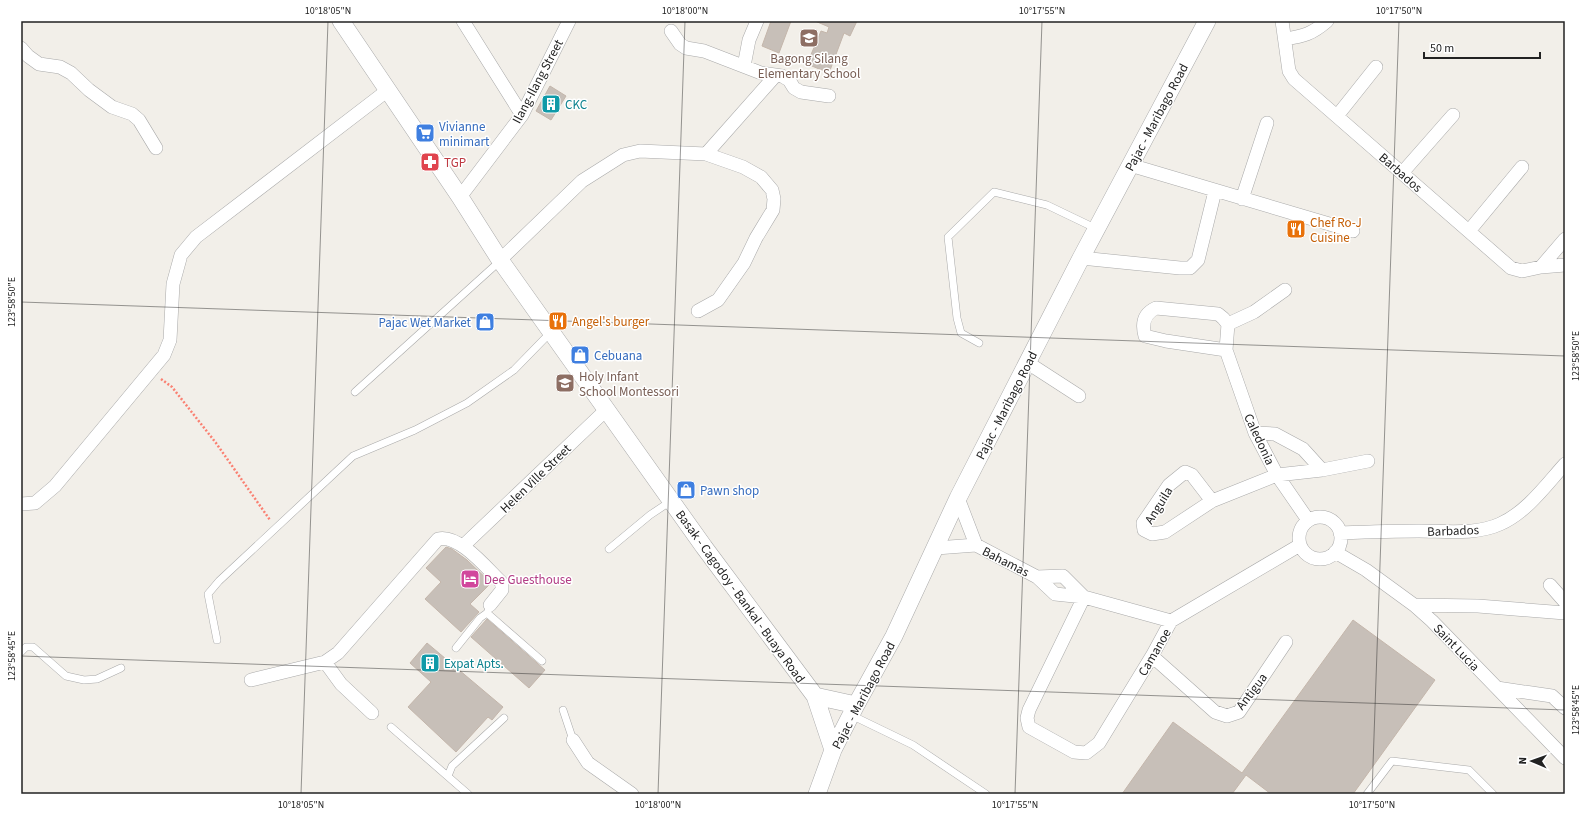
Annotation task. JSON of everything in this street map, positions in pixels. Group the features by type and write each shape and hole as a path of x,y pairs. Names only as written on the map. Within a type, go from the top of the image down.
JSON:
{"street":[{"name":"Basak - Cagodoy - Bankal - Buaya Road","path":"341,21 460,197 500,260 671,501 815,696 833,750"},
{"path":"463,21 522,115"},
{"name":"Ilang-Ilang Street","path":"460,197 522,115 569,21"},
{"path":"744,66 749,40 758,21"},
{"name":"Pajac - Maribago Road","path":"817,794 833,750 853,710 894,636 958,498 1081,258 1207,21"},
{"name":"Barbados","path":"1282,21 1286,39 1289,71 1294,79 1511,268 1522,271 1541,266 1565,265"},
{"path":"1286,39 1305,36 1317,30 1327,21"},
{"path":"671,31 680,44 686,48 704,51 761,72 782,76 790,80 794,88 801,92 828,96"},
{"path":"21,48 28,56 39,64 60,67 71,73 89,90 112,107 132,114 139,120 156,148"},
{"path":"1336,116 1376,67"},
{"path":"706,154 776,75"},
{"path":"21,504 35,503 55,486 164,355 170,340 173,284 181,255 187,246 196,237 388,90"},
{"path":"1402,173 1453,115"},
{"path":"1242,199 1267,123"},
{"path":"500,260 582,181 623,155 640,150 706,154 743,167 761,177 772,190 774,199 773,210 756,238 744,263 718,300 698,311"},
{"path":"1130,165 1353,231"},
{"path":"1469,231 1522,167"},
{"path":"1081,258 1190,268 1198,260 1215,191"},
{"path":"1541,266 1565,239"},
{"path":"1228,324 1254,312 1285,290"},
{"path":"1156,308 1218,314 1228,324 1226,350 1144,336 1143,326 1146,317 1151,310 1156,308"},
{"name":"Caledonia","path":"1226,350 1254,433 1278,475 1308,520"},
{"path":"1028,363 1079,396"},
{"name":"Helen Ville Street","path":"464,546 606,410"},
{"path":"1254,433 1275,434 1303,449 1322,470"},
{"name":"Anguila","path":"1212,501 1192,475 1185,472 1169,485 1143,523 1144,530 1152,534 1165,532 1212,501 1278,475 1322,470 1368,461"},
{"name":"Barbados","path":"1340,533 1370,531 1468,531 1492,527 1509,519 1523,509 1565,464"},
{"name":"Bahamas","path":"958,498 976,545"},
{"path":"1314,517 1325,518 1335,523 1340,533 1340,544 1335,552 1324,559 1316,559 1308,556 1300,545 1300,531 1303,525 1314,517"},
{"path":"251,680 325,662 338,653 438,539 446,537 464,546 502,583 502,590 488,609"},
{"name":"Bahamas","path":"936,548 976,545 1037,577 1055,594 1084,597"},
{"path":"1171,621 1300,545"},
{"name":"Saint Lucia","path":"1335,552 1366,570 1414,605 1446,634 1565,758"},
{"name":"Bahamas","path":"1037,577 1063,576 1084,597"},
{"path":"1550,584 1565,602"},
{"name":"Camanoe","path":"1084,597 1171,621 1152,656 1099,743 1086,753 1074,752 1029,727 1027,718 1029,710 1084,597"},
{"path":"1414,605 1478,606 1565,613"},
{"name":"Antigua","path":"1152,656 1216,712 1227,716 1239,712 1286,642"},
{"path":"325,662 341,684 372,713"},
{"path":"1497,688 1552,696 1565,708"},
{"path":"815,696 853,710"},
{"path":"573,740 588,763 632,794"}],"lane":[{"path":"979,343 961,333 957,318 948,237 974,210 994,192 1047,205 1097,229"},
{"path":"355,392 500,260"},
{"path":"217,640 208,594 219,581 353,456 414,430 467,403 514,370 551,332"},
{"path":"609,549 650,515 671,501"},
{"path":"456,648 488,609 542,661"},
{"path":"21,652 26,647 33,647 66,676 84,680 97,679 121,668"},
{"path":"563,710 573,740"},
{"path":"853,710 913,745 986,794"},
{"path":"448,776 452,766 504,718"},
{"path":"391,727 468,794"},
{"path":"1366,794 1392,760 1470,770 1493,794"}],"path":[{"path":"150,372 172,387 216,443 276,528"}],"building":[{"path":"771,21 791,21 779,53 762,46"},
{"path":"815,21 857,21 850,36 844,33 829,73 807,64 821,31 827,33 829,27"},
{"name":"CKC","path":"550,86 566,96 551,120 536,111"},
{"path":"446,547 452,549 467,560 491,583 470,604 479,612 461,632 425,599 441,582 426,568"},
{"path":"487,619 545,670 529,688 471,637"},
{"path":"1353,620 1435,680 1353,794 1271,794 1246,775 1232,794 1122,794 1173,722 1242,773"},
{"path":"427,643 503,707 492,720 488,717 456,752 408,707 431,682 410,663"}],"place":[{"name":"Bagong Silang Elementary School","path":"809,38"},
{"name":"CKC","path":"551,104"},
{"name":"Vivianne minimart","path":"425,133"},
{"name":"TGP","path":"430,162"},
{"name":"Chef Ro-J Cuisine","path":"1296,229"},
{"name":"Angel's burger","path":"558,321"},
{"name":"Pajac Wet Market","path":"485,322"},
{"name":"Cebuana","path":"580,355"},
{"name":"Holy Infant School Montessori","path":"565,383"},
{"name":"Pawn shop","path":"686,490"},
{"name":"Dee Guesthouse","path":"470,579"},
{"name":"Expat Apts.","path":"430,663"}]}
